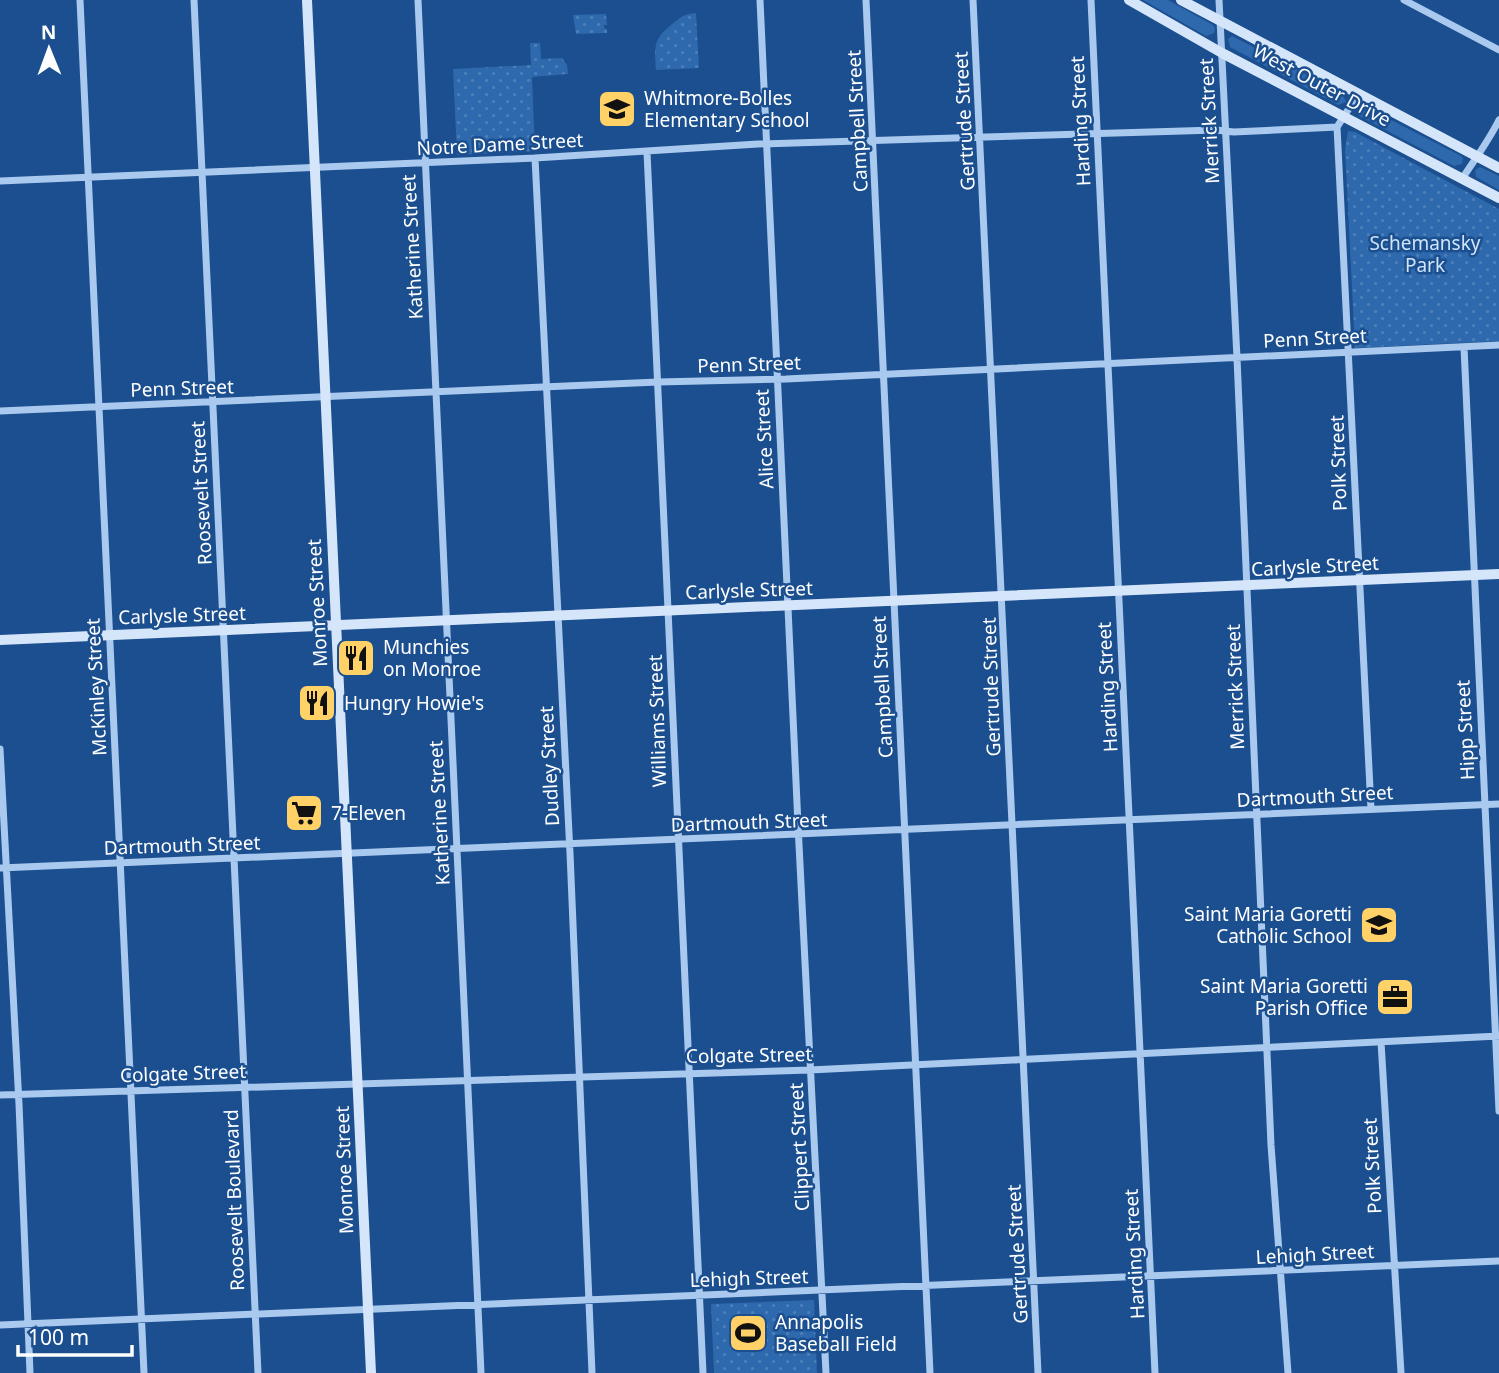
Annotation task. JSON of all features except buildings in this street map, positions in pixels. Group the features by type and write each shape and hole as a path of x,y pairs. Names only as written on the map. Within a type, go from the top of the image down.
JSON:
{"street":[{"name":"McKinley Street","path":"80,0 144,1373"},
{"name":"Roosevelt Street","path":"194,0 234,859"},
{"name":"Monroe Street","path":"307,0 371,1373"},
{"name":"Katherine Street","path":"418,0 481,1373"},
{"name":"Alice Street","path":"760,0 798,835"},
{"name":"Campbell Street","path":"866,0 930,1373"},
{"name":"Gertrude Street","path":"973,0 1038,1373"},
{"name":"Harding Street","path":"1091,0 1155,1373"},
{"name":"West Outer Drive","path":"1129,0 1340,122 1499,198"},
{"name":"West Outer Drive","path":"1181,0 1499,168"},
{"name":"Merrick Street","path":"1219,0 1271,1145 1288,1373"},
{"path":"1404,0 1499,50"},
{"path":"1340,122 1359,93"},
{"path":"1462,179 1477,155 1485,148 1499,121"},
{"name":"Notre Dame Street","path":"0,181 536,158 767,144 1226,131 1340,122"},
{"name":"Polk Street","path":"1340,122 1371,809"},
{"name":"Williams Street","path":"647,152 704,1373"},
{"name":"Dudley Street","path":"536,158 592,1373"},
{"name":"Penn Street","path":"0,411 777,379 1499,345"},
{"name":"Hipp Street","path":"1464,347 1499,1111"},
{"name":"Carlysle Street","path":"0,640 1499,574"},
{"path":"0,749 3,868 18,1094 30,1373"},
{"name":"Dartmouth Street","path":"3,868 1499,804"},
{"name":"Clippert Street","path":"798,835 827,1373"},
{"name":"Roosevelt Boulevard","path":"234,859 258,1373"},
{"name":"Colgate Street","path":"0,1095 810,1070 1497,1036"},
{"name":"Polk Street","path":"1381,1042 1401,1373"},
{"name":"Lehigh Street","path":"0,1325 1499,1261"}],"green space":[{"path":"1143,0 1168,0 1213,25 1214,33 1206,36"},
{"path":"696,13 699,68 656,70 655,53 659,37 681,17"},
{"path":"606,14 607,25 604,25 604,28 607,33 576,34 573,15"},
{"path":"1232,36 1342,93 1346,102 1338,105 1230,47 1228,39"},
{"path":"530,43 540,43 541,59 562,58 567,65 568,74 532,77 535,151 457,155 453,69 531,65"},
{"path":"1362,105 1461,156 1462,164 1454,166 1359,116 1358,109"},
{"name":"Schemansky Park","path":"1348,131 1355,132 1499,209 1499,341 1355,348 1345,149"},
{"path":"1480,167 1499,176 1499,190 1476,177 1475,170"},
{"path":"814,1300 817,1373 714,1373 711,1304"}],"place":[{"name":"Whitmore-Bolles Elementary School","path":"617,109"},
{"name":"Munchies on Monroe","path":"356,658"},
{"name":"Hungry Howie's","path":"317,703"},
{"name":"7-Eleven","path":"304,813"},
{"name":"Saint Maria Goretti Catholic School","path":"1379,925"},
{"name":"Saint Maria Goretti Parish Office","path":"1395,997"},
{"name":"Annapolis Baseball Field","path":"748,1333"}]}
